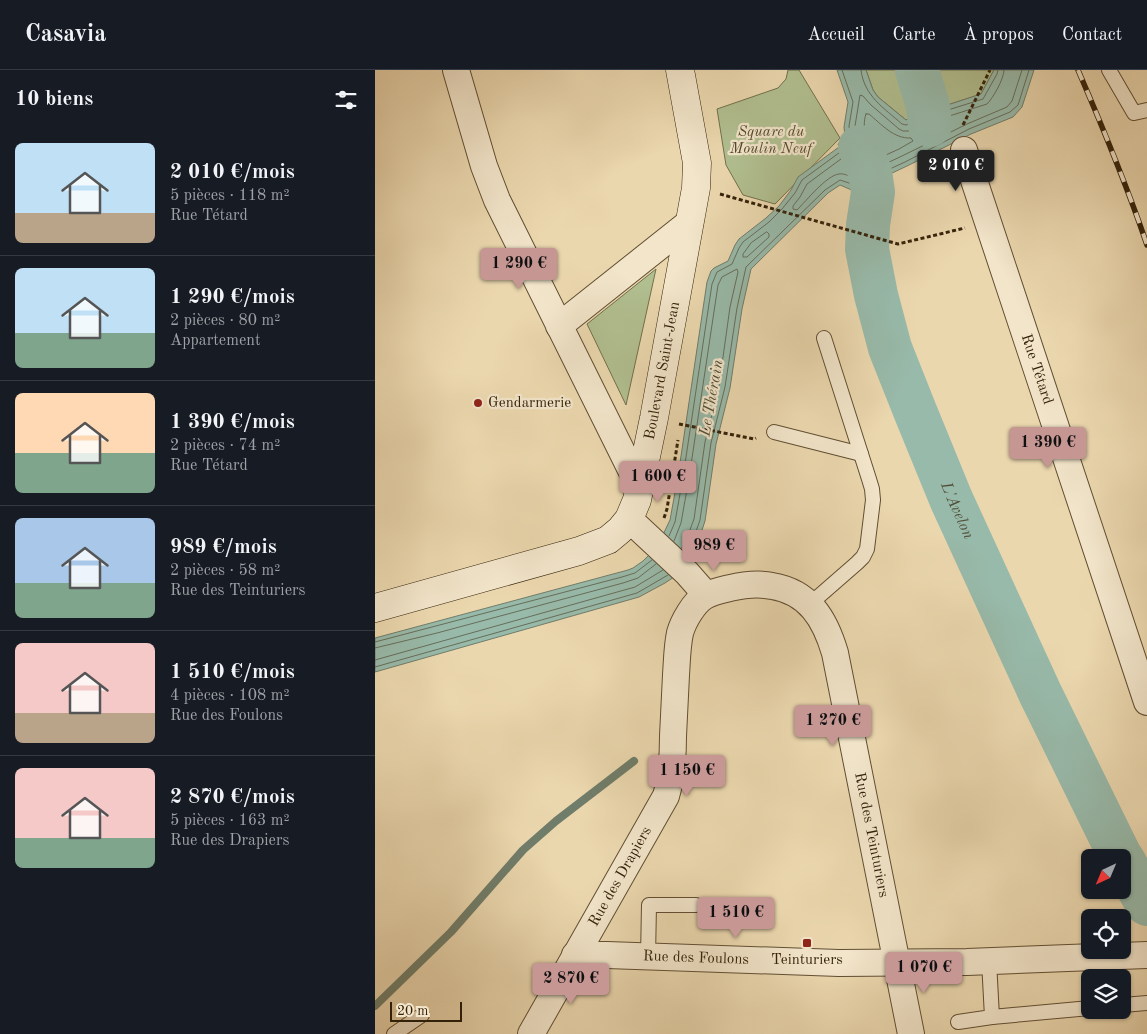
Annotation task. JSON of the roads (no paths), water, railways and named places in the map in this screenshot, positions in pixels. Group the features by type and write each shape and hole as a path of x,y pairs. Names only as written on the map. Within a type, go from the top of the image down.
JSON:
{"main road":[{"name":"Boulevard Saint-Jean","path":"375,608 579,551 608,540 629,519 640,488 696,188 697,163 680,70"}],"street":[{"path":"456,70 490,184 497,200 640,488"},
{"name":"Rue Tétard","path":"962,141 1147,702"},
{"path":"559,326 690,222"},
{"path":"629,519 687,573 701,589 704,596"},
{"name":"Rue des Teinturiers","path":"704,596 737,587 770,585 794,592 810,604 821,618 835,653 911,1034"},
{"name":"Rue des Drapiers","path":"531,1034 666,796 671,776 677,655 680,633 687,616 704,596"},
{"name":"Rue des Foulons","path":"575,955 839,963 989,961 1147,955"}],"lane":[{"path":"1109,70 1134,113 1147,110"},
{"path":"810,604 863,557 867,549 873,500 872,489 824,338"},
{"path":"774,432 861,454"},
{"path":"648,957 649,905 696,905"},
{"path":"989,961 991,1017"},
{"path":"1131,1004 1147,1003"},
{"path":"958,1022 1081,1009"},
{"path":"394,1034 422,1015"}],"water":[{"path":"837,70 866,70 873,90 878,97 906,120 981,94 994,70 1034,70 1022,107 1013,117 971,134 854,191 840,185 828,193 751,269 742,309 730,388 716,444 705,521 692,553 674,577 639,597 375,672 375,638 628,570 643,561 657,547 670,520 707,282 711,271 728,261 739,239 779,206 798,177 839,147 838,144 845,137 844,127 848,102"}],"waterway":[{"name":"Le Thérain","path":"917,70 928,106 930,125"},
{"name":"L'Avelon","path":"860,147 870,172 873,192 868,225 867,249 876,295 890,348 951,499 1040,693 1117,849"},
{"path":"375,1006 451,932 523,850 556,821 634,761"},
{"name":"L'Avelon","path":"1131,875 1147,904"}],"railway":[{"path":"1078,70 1114,157 1147,245"}],"place":[{"name":"Gendarmerie","path":"478,403"},
{"name":"Teinturiers","path":"807,943"}],"park label":[{"name":"Square du Moulin Neuf","path":"771,140"}]}
